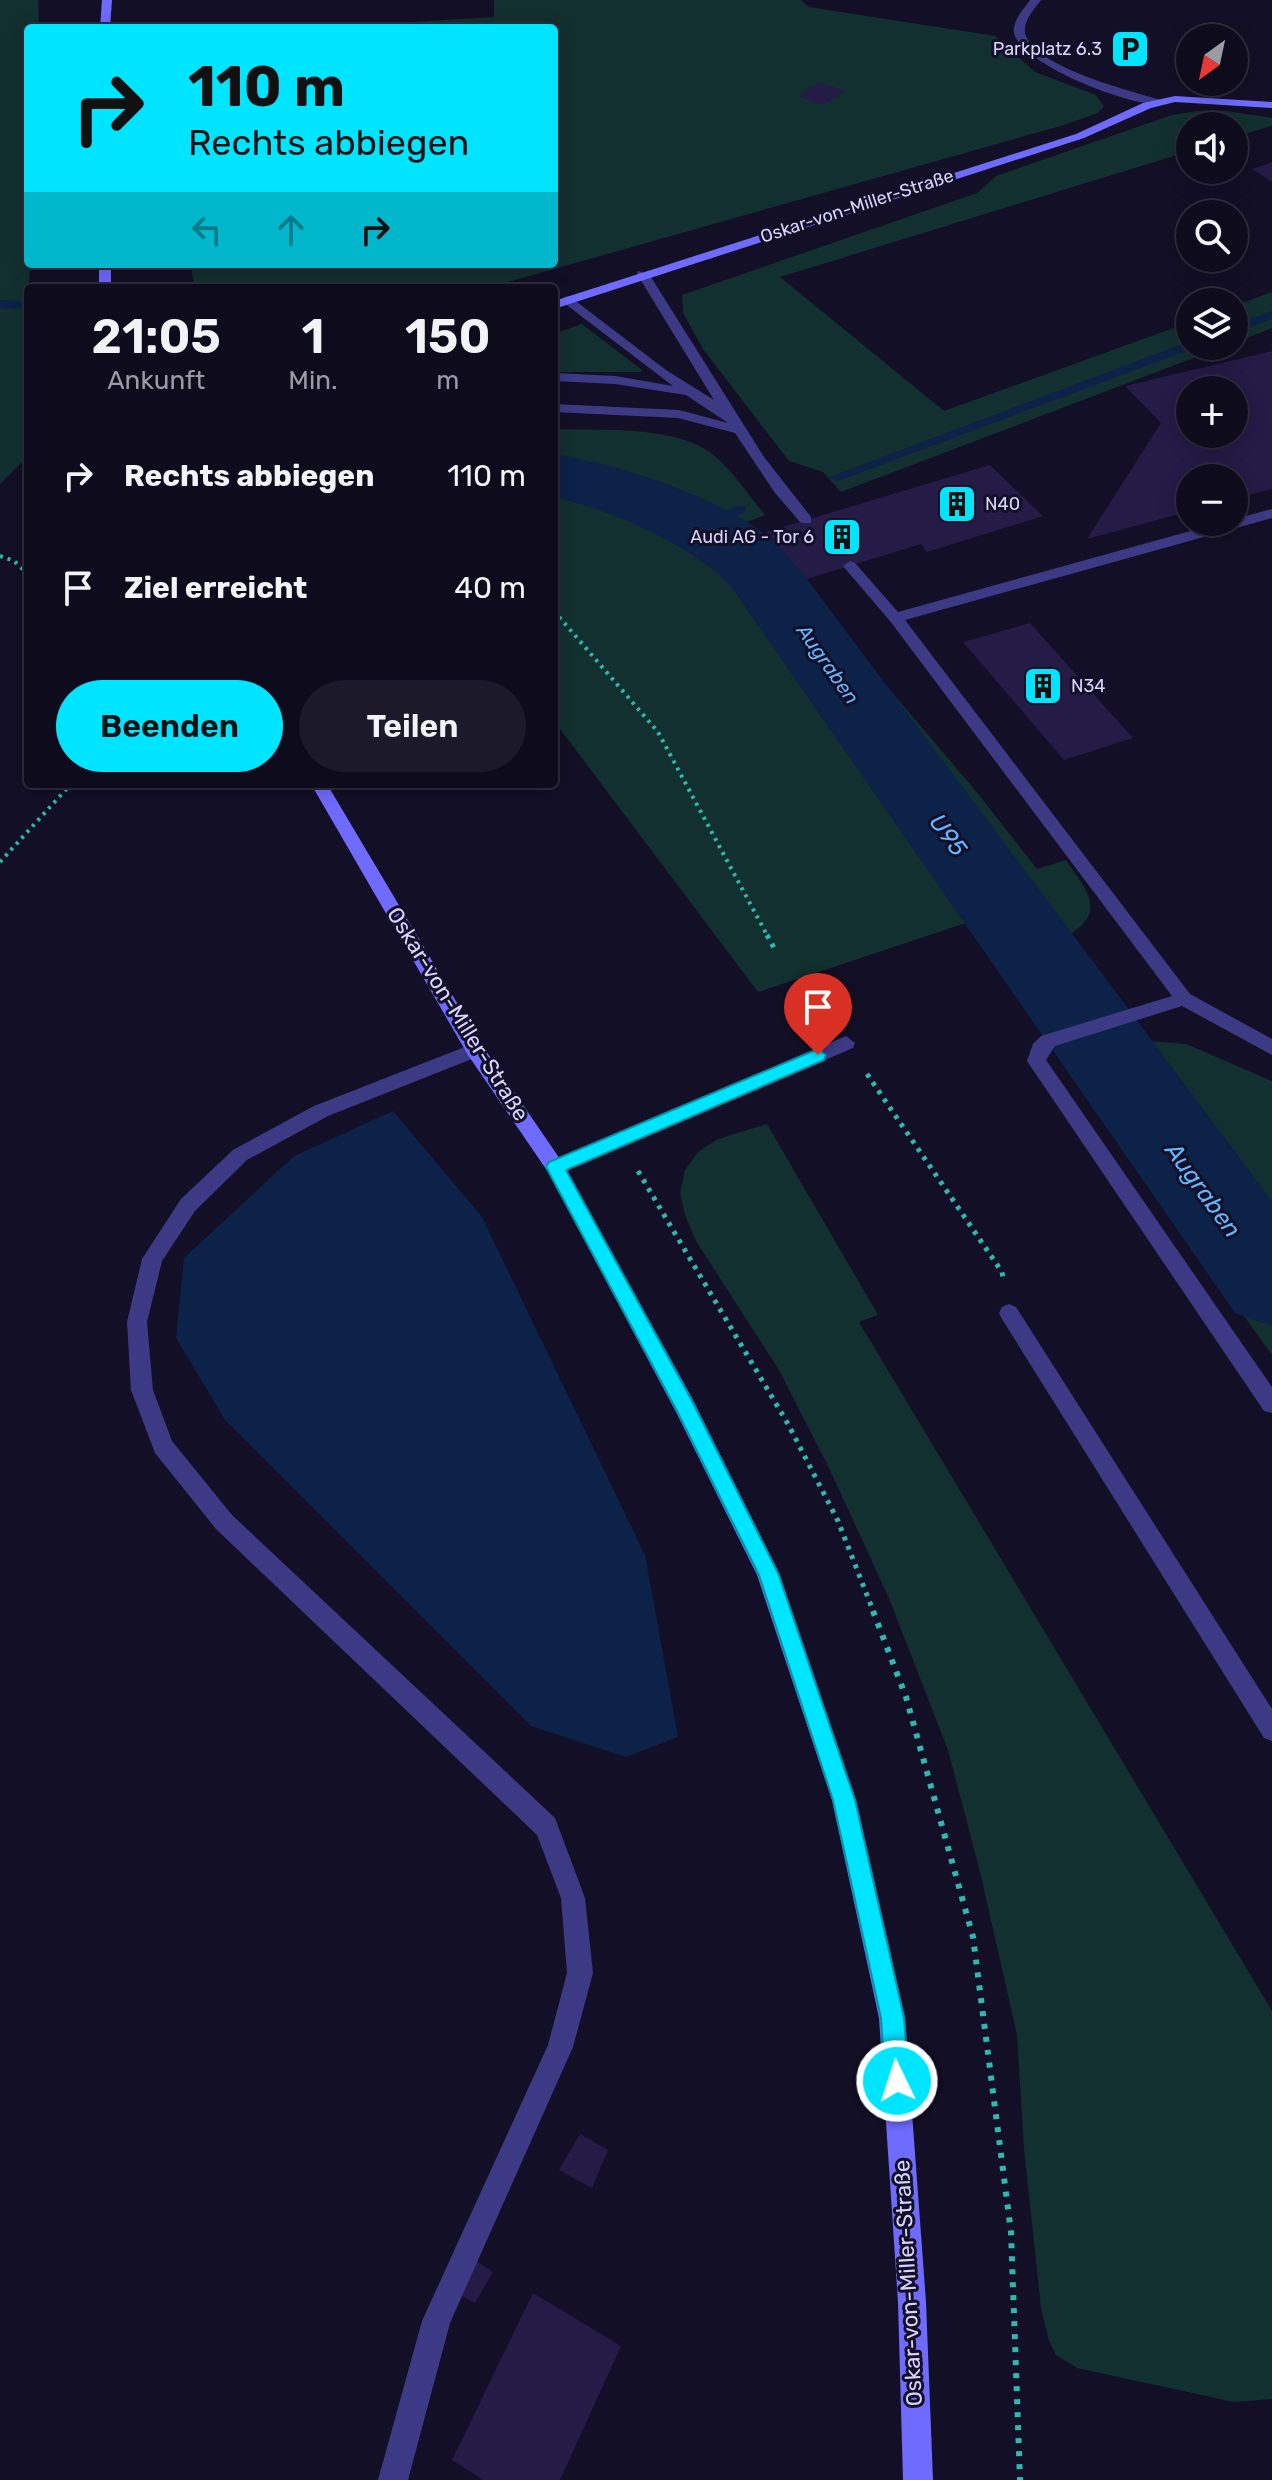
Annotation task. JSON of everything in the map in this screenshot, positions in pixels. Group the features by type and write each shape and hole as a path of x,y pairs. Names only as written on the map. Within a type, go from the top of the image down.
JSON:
{"main road":[{"path":"105,24 107,0"},
{"name":"Oskar-von-Miller-Straße","path":"558,304 1080,136 1157,102 1188,98 1272,105"},
{"name":"Oskar-von-Miller-Straße","path":"321,788 475,1050 555,1167 684,1405 768,1573 844,1800 892,2018 912,2302 918,2480"}],"street":[{"name":"Oskar-von-Miller-Straße","path":"1036,0 1021,20 1020,36 1030,50 1071,73 1157,102"},
{"path":"643,274 728,415 806,520"},
{"path":"569,300 644,360 728,415"},
{"path":"558,377 646,383 698,397"},
{"path":"558,408 679,414 738,430"},
{"path":"895,618 1272,513"},
{"path":"850,566 895,618 1184,999 1272,1048"},
{"path":"1184,999 1048,1041 1040,1049 1036,1061 1272,1404"},
{"path":"555,1167 846,1043"},
{"path":"393,2480 436,2321 560,2047 580,1973 573,1898 546,1827 224,1522 163,1446 142,1390 137,1322 152,1259 188,1205 240,1155 321,1111 475,1050"},
{"path":"1009,1313 1272,1730"}],"path":[{"path":"0,556 14,561 24,570"},
{"path":"558,616 658,732 774,948"},
{"path":"0,862 67,788"},
{"path":"846,1043 1002,1272"},
{"path":"618,1139 788,1424 838,1521 906,1697 973,1937 1011,2232 1020,2480"}],"green space":[{"path":"0,0 38,0 39,24 24,24 24,268 30,268 28,284 24,284 24,460 0,484"},
{"path":"494,0 801,0 809,7 995,36 1035,72 1096,95 1104,106 1098,113 1064,125 558,268 558,24 377,24 494,17"},
{"path":"1176,114 1176,155 780,277 944,411 1176,327 1176,360 1188,360 841,492 823,472 789,461 703,349 683,313 682,295 977,193 996,176"},
{"path":"1248,114 1272,118 1272,126 1248,133"},
{"path":"192,268 558,268 501,284 194,284"},
{"path":"1272,292 1272,328 1248,337 1248,301"},
{"path":"582,324 642,370 558,372 558,333"},
{"path":"558,429 662,434 702,447 717,458 765,515 747,522 975,790 1037,869 1066,860 1089,898 1089,916 1083,924 1072,933 991,956 966,923 758,992 558,726 558,477 569,476 558,473"},
{"path":"1149,1041 1186,1044 1272,1081 1272,1355 1066,1067"},
{"path":"767,1124 878,1315 859,1322 1272,2011 1272,2399 1234,2402 1077,2368 1056,2355 1049,2341 1041,2308 1024,2149 1017,2035 981,1876 948,1750 888,1596 829,1468 779,1370 696,1241 685,1215 680,1193 685,1170 698,1152 718,1139"}],"water":[{"path":"393,1111 482,1217 645,1555 678,1737 626,1757 531,1726 225,1420 176,1338 184,1258 294,1156"}],"building":[{"path":"820,82 845,91 823,105 798,96"},
{"path":"1272,162 1272,182 1252,169"},
{"path":"1272,351 1272,489 1248,495 1248,464 1176,464 1176,515 1087,539 1161,423 1125,386 1234,360 1248,360 1248,357"},
{"path":"990,465 1043,516 927,552 921,544 807,579 766,532"},
{"name":"N34","path":"1030,623 1133,738 1064,760 963,642"},
{"path":"580,2134 608,2150 592,2188 559,2170"},
{"path":"476,2261 493,2272 475,2303 457,2293"},
{"path":"533,2293 621,2346 560,2480 483,2480 452,2460"}],"waterway":[{"name":"Augraben","path":"0,304 24,305"},
{"path":"1248,324 1272,315"},
{"path":"833,478 1176,350"},
{"name":"Augraben","path":"558,477 626,495 698,528"},
{"name":"Augraben","path":"558,477 626,495 681,519 728,544 755,565 1272,1282"},
{"path":"698,528 741,509"},
{"name":"Augraben","path":"698,528 728,544 760,571 1027,946"},
{"name":"Augraben","path":"1105,1055 1272,1286"}],"place":[{"name":"Parkplatz 6.3","path":"1130,49"},
{"name":"N40","path":"957,504"},
{"name":"Audi AG - Tor 6","path":"842,537"},
{"name":"N34","path":"1043,686"}],"route":[{"path":"818,1055 555,1167 684,1405 768,1573 844,1800 892,2018 897,2081"}],"water label":[{"name":"U95","path":"948,835"}]}
